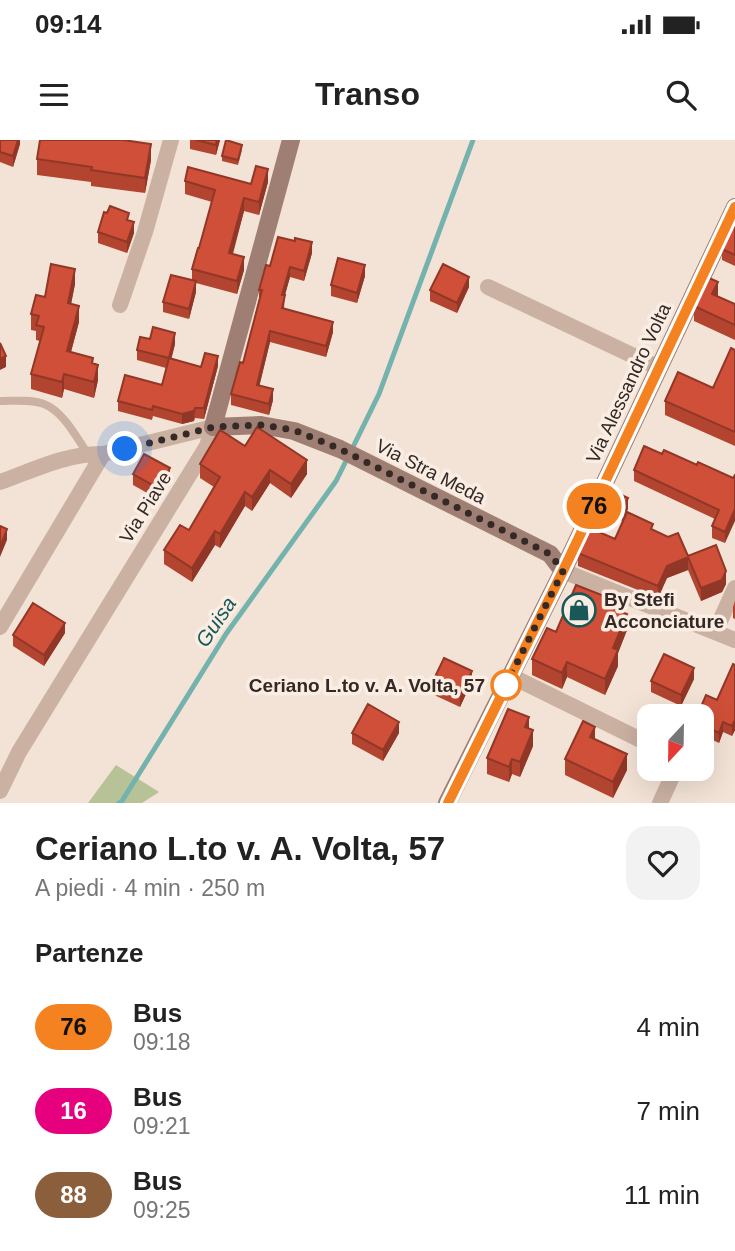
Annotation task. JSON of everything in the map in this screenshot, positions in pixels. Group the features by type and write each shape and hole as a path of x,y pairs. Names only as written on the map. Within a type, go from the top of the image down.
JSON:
{"street":[{"path":"120,305 145,232 171,140"},
{"name":"Via Piave","path":"0,791 19,752 207,446 291,140"},
{"name":"Via Alessandro Volta","path":"447,803 563,571 735,207"},
{"path":"488,287 659,369"},
{"name":"Via Stra Meda","path":"0,482 70,457 96,454 214,427 261,425 294,430 340,449 550,554 563,571 735,640"},
{"path":"0,627 96,454"},
{"path":"715,632 735,588"},
{"path":"510,676 637,738"},
{"path":"660,803 670,781"}],"lane":[{"path":"0,401 34,402 51,408 96,454"}],"green space":[{"path":"116,765 159,792 142,803 88,803"}],"building":[{"path":"0,140 18,140 13,156 0,152"},
{"path":"40,140 123,140 151,144 145,178 37,159"},
{"path":"196,140 217,140 216,145"},
{"path":"226,140 242,145 238,160 222,156"},
{"path":"256,166 268,169 259,202 244,198 229,253 244,257 237,281 192,269 215,190 185,181 188,167 251,184"},
{"path":"110,206 129,213 127,220 134,222 127,242 98,232 104,212 107,213"},
{"path":"735,223 735,255 722,249"},
{"path":"278,237 312,242 304,271 290,267 282,295 285,295 282,308 333,322 326,346 270,331 257,385 273,389 269,404 231,394 240,362 243,363 266,265 270,266"},
{"path":"338,258 365,265 357,293 331,285"},
{"path":"51,264 75,269 68,303 79,306 67,351 93,358 92,363 98,365 94,382 64,374 62,382 31,374 44,327 36,325 39,316 31,314 36,295 45,297"},
{"path":"443,264 469,277 457,303 430,290"},
{"path":"171,275 196,281 189,309 163,302"},
{"path":"707,277 718,282 712,294 735,304 735,325 694,306"},
{"path":"153,327 175,333 169,358 137,350 140,337 150,339"},
{"path":"0,343 6,356 0,359"},
{"path":"731,348 735,350 735,432 665,401 678,372 713,388"},
{"path":"205,353 218,356 204,408 195,408 194,411 182,414 118,401 125,375 162,385 169,358 201,367"},
{"path":"257,427 307,460 291,484 270,470 252,497 245,492 220,534 215,531 192,568 164,550 180,525 189,530 220,477 200,464 220,430 245,446"},
{"path":"644,446 662,454 664,450 697,465 698,462 733,478 735,475 735,509 725,532 712,526 719,510 634,470"},
{"path":"144,454 170,468 158,488 133,474"},
{"path":"609,489 628,498 622,511 603,501"},
{"path":"627,512 653,524 651,529 668,537 678,533 688,556 716,545 726,571 722,580 701,588 688,557 667,566 658,586 578,553 590,528 615,539"},
{"path":"0,526 7,529 0,547"},
{"path":"576,585 622,603 619,611 627,614 613,648 618,650 605,679 567,662 562,673 532,659 547,628 556,632"},
{"path":"33,603 65,623 44,655 13,635"},
{"path":"664,654 694,668 681,695 651,681"},
{"path":"444,658 472,671 460,696 432,683"},
{"path":"733,664 735,720 732,726 723,722 719,733 714,731 714,704 702,704 706,695 717,700"},
{"path":"368,704 399,722 383,750 352,733"},
{"path":"508,709 529,717 525,727 533,730 520,762 512,759 509,767 487,758"},
{"path":"583,721 595,727 590,737 627,754 613,782 565,759"}],"waterway":[{"name":"Guisa","path":"354,445 379,394 473,140"},
{"name":"Guisa","path":"119,803 226,634 336,481 345,463"}],"bus line":[{"name":"76","path":"448,803 563,571 735,207"}],"place":[{"name":"By Stefi Acconciature","path":"579,610"},
{"name":"Ceriano L.to v. A. Volta, 57","path":"506,685"}],"route":[{"path":"125,449 214,427 261,425 294,430 340,449 550,554 563,571 506,685"}]}
